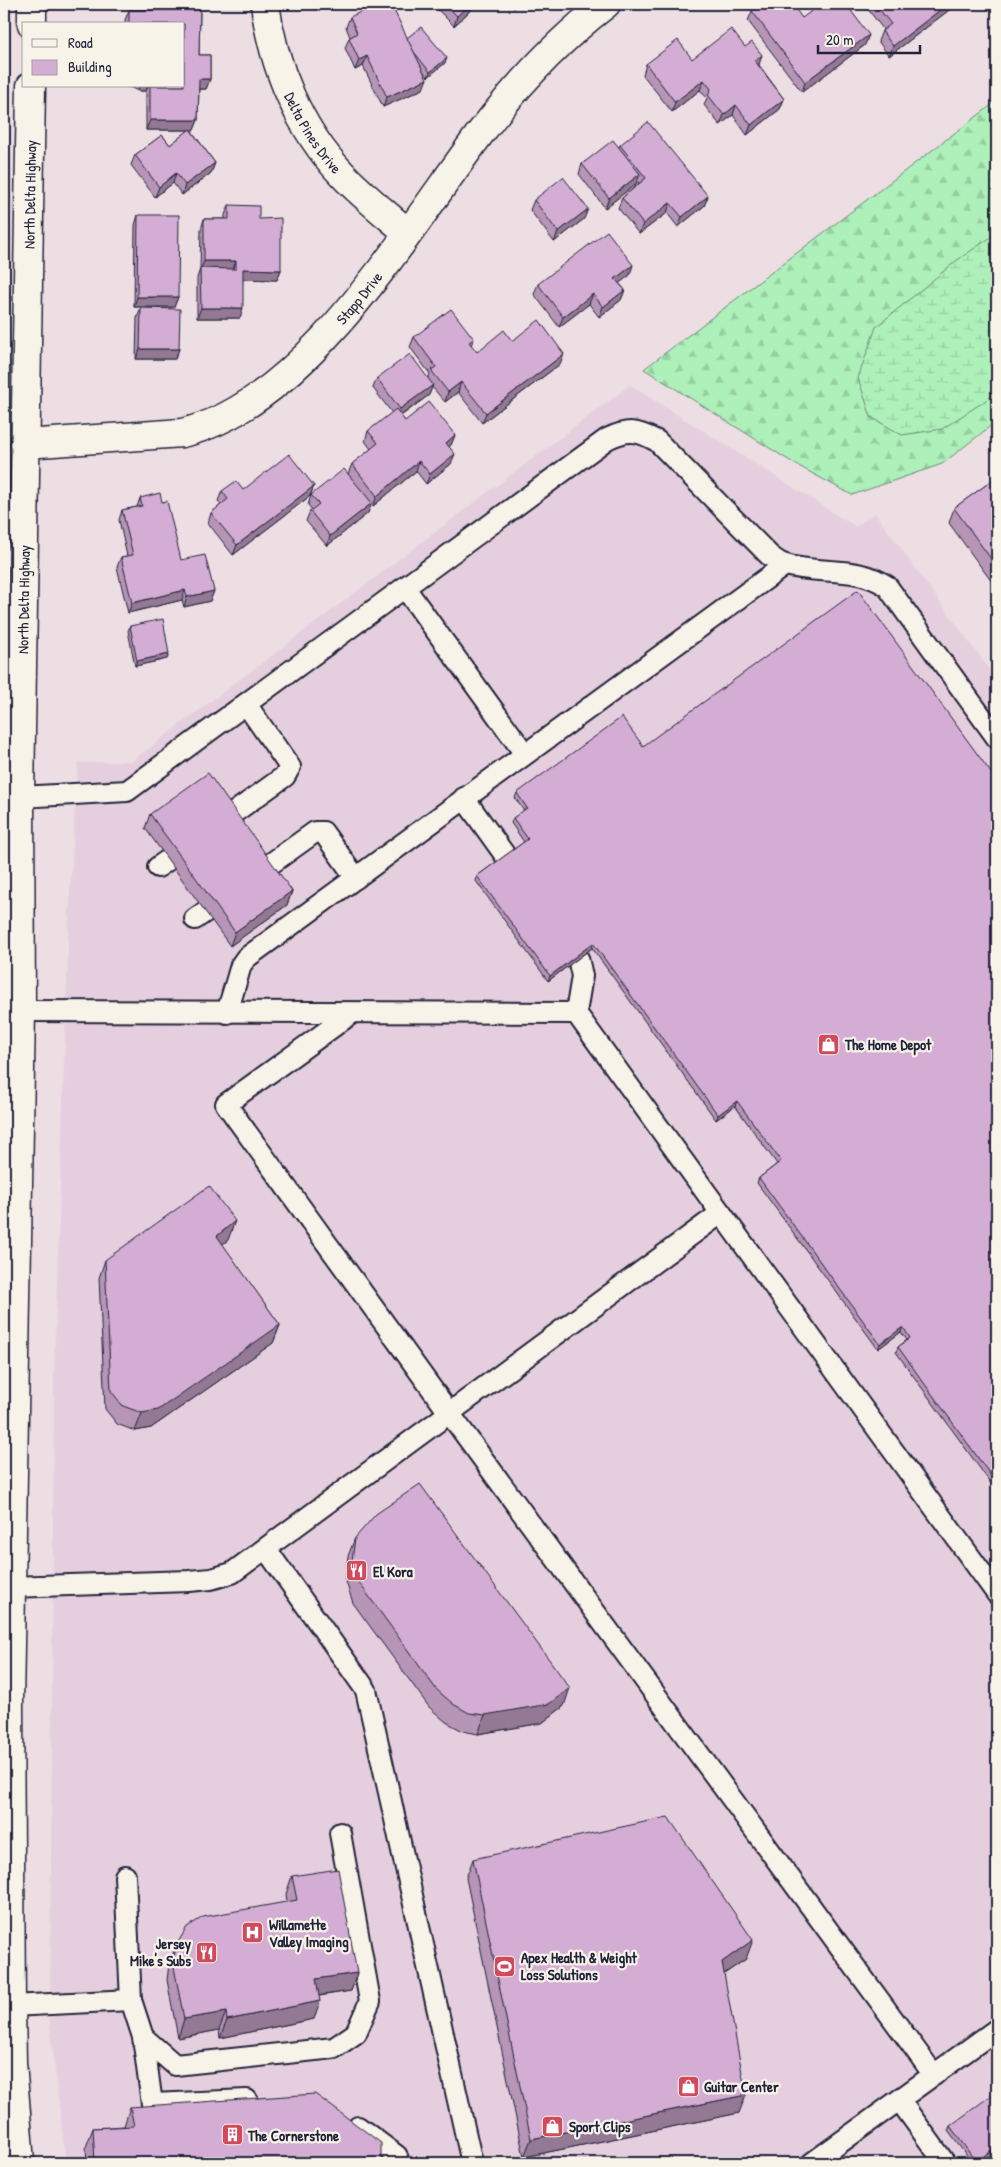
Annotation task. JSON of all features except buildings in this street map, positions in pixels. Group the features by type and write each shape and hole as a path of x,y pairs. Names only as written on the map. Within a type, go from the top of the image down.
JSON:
{"street":[{"path":"32,4 32,22"},
{"name":"Delta Pines Drive","path":"265,4 268,26 276,56 303,122 322,150 342,174 408,233"},
{"name":"Stapp Drive","path":"25,444 182,433 203,428 229,416 263,394 296,366 357,300 482,131 515,90 547,55 606,4"},
{"name":"North Delta Highway","path":"20,2163 12,2063 8,1704 20,1011 20,797 14,594 25,444 31,88"}],"lane":[{"path":"20,797 127,791 607,439 623,432 641,432 657,441 769,556 785,565 860,574 875,578 887,586 997,738"},
{"path":"226,1013 241,966 246,958 785,565"},
{"path":"405,588 526,754"},
{"path":"225,819 289,772 290,767 246,704"},
{"path":"464,798 507,858"},
{"path":"262,870 315,832 320,831 323,832 356,878"},
{"path":"578,958 582,976 576,1013 997,1594"},
{"path":"20,1011 576,1013"},
{"path":"352,1013 226,1104 450,1414 934,2075"},
{"path":"10,1587 211,1580 232,1573 722,1213"},
{"path":"266,1549 366,1690 472,2163"},
{"path":"142,2037 175,2065 334,2048 356,2033 370,2001 340,1833"},
{"path":"125,1876 131,2000 142,2037 152,2104 269,2099"},
{"path":"11,2006 131,2000"},
{"path":"812,2163 997,2029"},
{"path":"900,2101 945,2163"},
{"path":"341,2114 397,2156 399,2163"}],"shaded area":[{"path":"630,385 856,527 875,513 997,680 997,2163 66,2163 50,2027 54,1372 70,889 78,763 132,761"}],"green space":[{"path":"997,101 997,421 942,464 852,495 795,464 644,369"},
{"path":"997,233 997,393 942,429 902,435 871,417 858,378 876,327 956,261"}],"place":[{"name":"The Home Depot","path":"829,1044"},
{"name":"El Kora","path":"357,1571"},
{"name":"Willamette Valley Imaging","path":"253,1933"},
{"name":"Jersey Mike's Subs","path":"207,1952"},
{"name":"Apex Health & Weight Loss Solutions","path":"505,1966"},
{"name":"Guitar Center","path":"688,2086"},
{"name":"Sport Clips","path":"553,2126"},
{"name":"The Cornerstone","path":"232,2135"}]}
